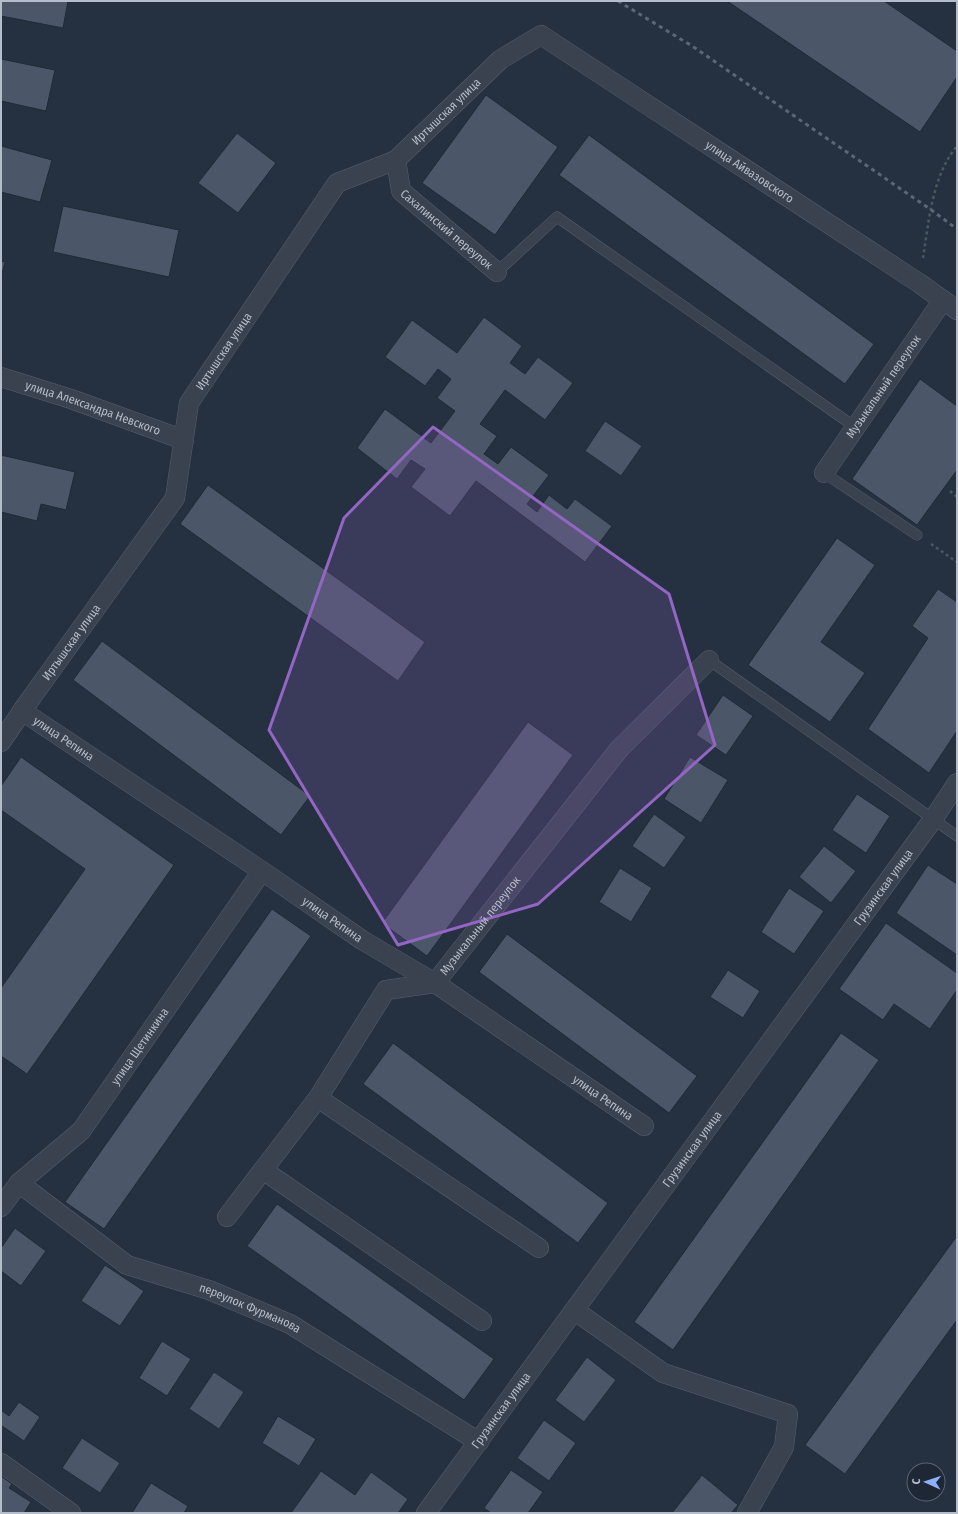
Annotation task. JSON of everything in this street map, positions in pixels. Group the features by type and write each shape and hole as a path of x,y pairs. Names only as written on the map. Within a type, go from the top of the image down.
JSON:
{"street":[{"name":"Иртышская улица","path":"1,742 175,498 189,403 337,183 396,160 501,59 541,35"},
{"name":"улица Айвазовского","path":"541,35 919,282 950,305"},
{"name":"Сахалинский переулок","path":"396,160 401,191 498,272"},
{"name":"Музыкальный переулок","path":"824,473 855,428 950,305"},
{"name":"улица Александра Невского","path":"1,377 71,399 184,440"},
{"name":"Музыкальный переулок","path":"227,1217 318,1098 386,990 435,983 620,748 709,660"},
{"name":"улица Репина","path":"22,711 262,871 362,940 435,983 644,1126"},
{"name":"Грузинская улица","path":"426,1513 934,818 957,783"},
{"name":"улица Щетинкина","path":"1,1207 19,1182 81,1131 262,871"},
{"path":"318,1098 539,1248"},
{"path":"263,1170 482,1321"},
{"name":"переулок Фурманова","path":"19,1182 127,1265 209,1290 290,1324 479,1442"},
{"path":"574,1310 663,1373 788,1414 784,1447 747,1513"},
{"path":"1,1463 71,1513"}],"lane":[{"path":"498,272 557,217 855,428"},
{"path":"824,473 918,535"},
{"path":"709,660 934,818 957,836"}],"path":[{"path":"919,282 930,209 949,156 957,146"},
{"path":"950,491 957,497"},
{"path":"918,535 957,562"}],"highlighted area":[{"path":"433,427 669,594 715,745 538,904 398,945 269,730 344,518"}],"building":[{"path":"1,1 68,1 63,28 1,16"},
{"path":"727,1 884,1 957,51 957,77 920,132"},
{"path":"1,59 55,70 46,111 1,101"},
{"path":"486,95 558,147 495,235 422,183"},
{"path":"237,133 276,163 238,213 198,183"},
{"path":"589,135 874,344 845,384 559,175"},
{"path":"1,146 52,160 40,202 1,192"},
{"path":"63,206 179,230 169,277 53,252"},
{"path":"1,261 5,262 1,278"},
{"path":"484,317 522,346 510,363 525,374 538,357 573,383 545,420 505,390 480,424 497,436 484,454 498,464 511,447 549,475 527,504 537,512 549,495 567,509 575,499 612,526 585,562 476,481 450,516 411,487 425,469 411,460 397,479 357,448 385,409 431,443 455,411 437,398 451,379 438,369 425,386 385,357 412,320 457,353"},
{"path":"920,379 957,406 957,470 917,525 852,479"},
{"path":"605,421 642,446 621,476 585,451"},
{"path":"1,455 75,472 66,510 41,504 37,521 1,512"},
{"path":"208,485 425,642 398,681 180,524"},
{"path":"837,538 875,565 821,642 865,673 830,722 748,665"},
{"path":"938,589 957,602 957,731 929,773 868,729 928,638 912,626"},
{"path":"102,641 310,796 281,835 73,680"},
{"path":"723,695 753,716 726,755 696,735"},
{"path":"528,722 573,755 427,956 382,923"},
{"path":"21,757 174,865 27,1074 1,1056 1,988 85,869 1,810 1,786"},
{"path":"690,757 728,780 701,823 664,799"},
{"path":"857,794 890,816 866,853 832,830"},
{"path":"654,814 686,837 664,868 632,846"},
{"path":"824,846 856,871 831,903 799,877"},
{"path":"928,865 957,884 957,955 896,913"},
{"path":"620,868 652,888 631,922 599,902"},
{"path":"789,888 824,911 794,954 761,932"},
{"path":"272,909 311,936 104,1229 65,1202"},
{"path":"886,923 957,973 957,990 930,1029 894,1004 883,1020 839,989"},
{"path":"507,934 697,1076 669,1113 479,972"},
{"path":"728,970 760,991 743,1018 710,997"},
{"path":"841,1033 879,1060 673,1350 634,1322"},
{"path":"393,1043 608,1203 578,1243 363,1084"},
{"path":"277,1204 494,1359 464,1400 247,1246"},
{"path":"15,1228 46,1251 21,1286 1,1271 1,1248"},
{"path":"957,1236 957,1320 845,1474 805,1445"},
{"path":"105,1265 144,1291 120,1326 81,1301"},
{"path":"162,1341 191,1359 167,1396 139,1378"},
{"path":"587,1357 616,1380 584,1422 555,1400"},
{"path":"214,1372 244,1392 219,1429 189,1409"},
{"path":"19,1402 40,1417 24,1441 2,1426 1,1428 1,1410 9,1416"},
{"path":"278,1416 316,1439 299,1466 262,1443"},
{"path":"544,1420 576,1443 549,1481 517,1458"},
{"path":"82,1438 120,1463 100,1493 62,1468"},
{"path":"511,1470 543,1492 528,1513 491,1513 484,1508"},
{"path":"321,1471 355,1495 371,1472 408,1499 398,1513 291,1513"},
{"path":"702,1475 738,1505 731,1513 672,1513"},
{"path":"1,1476 12,1484 9,1488 31,1502 24,1513 1,1513"},
{"path":"151,1483 188,1506 184,1513 132,1513"}],"railway":[{"path":"618,1 692,46 957,229"}]}
